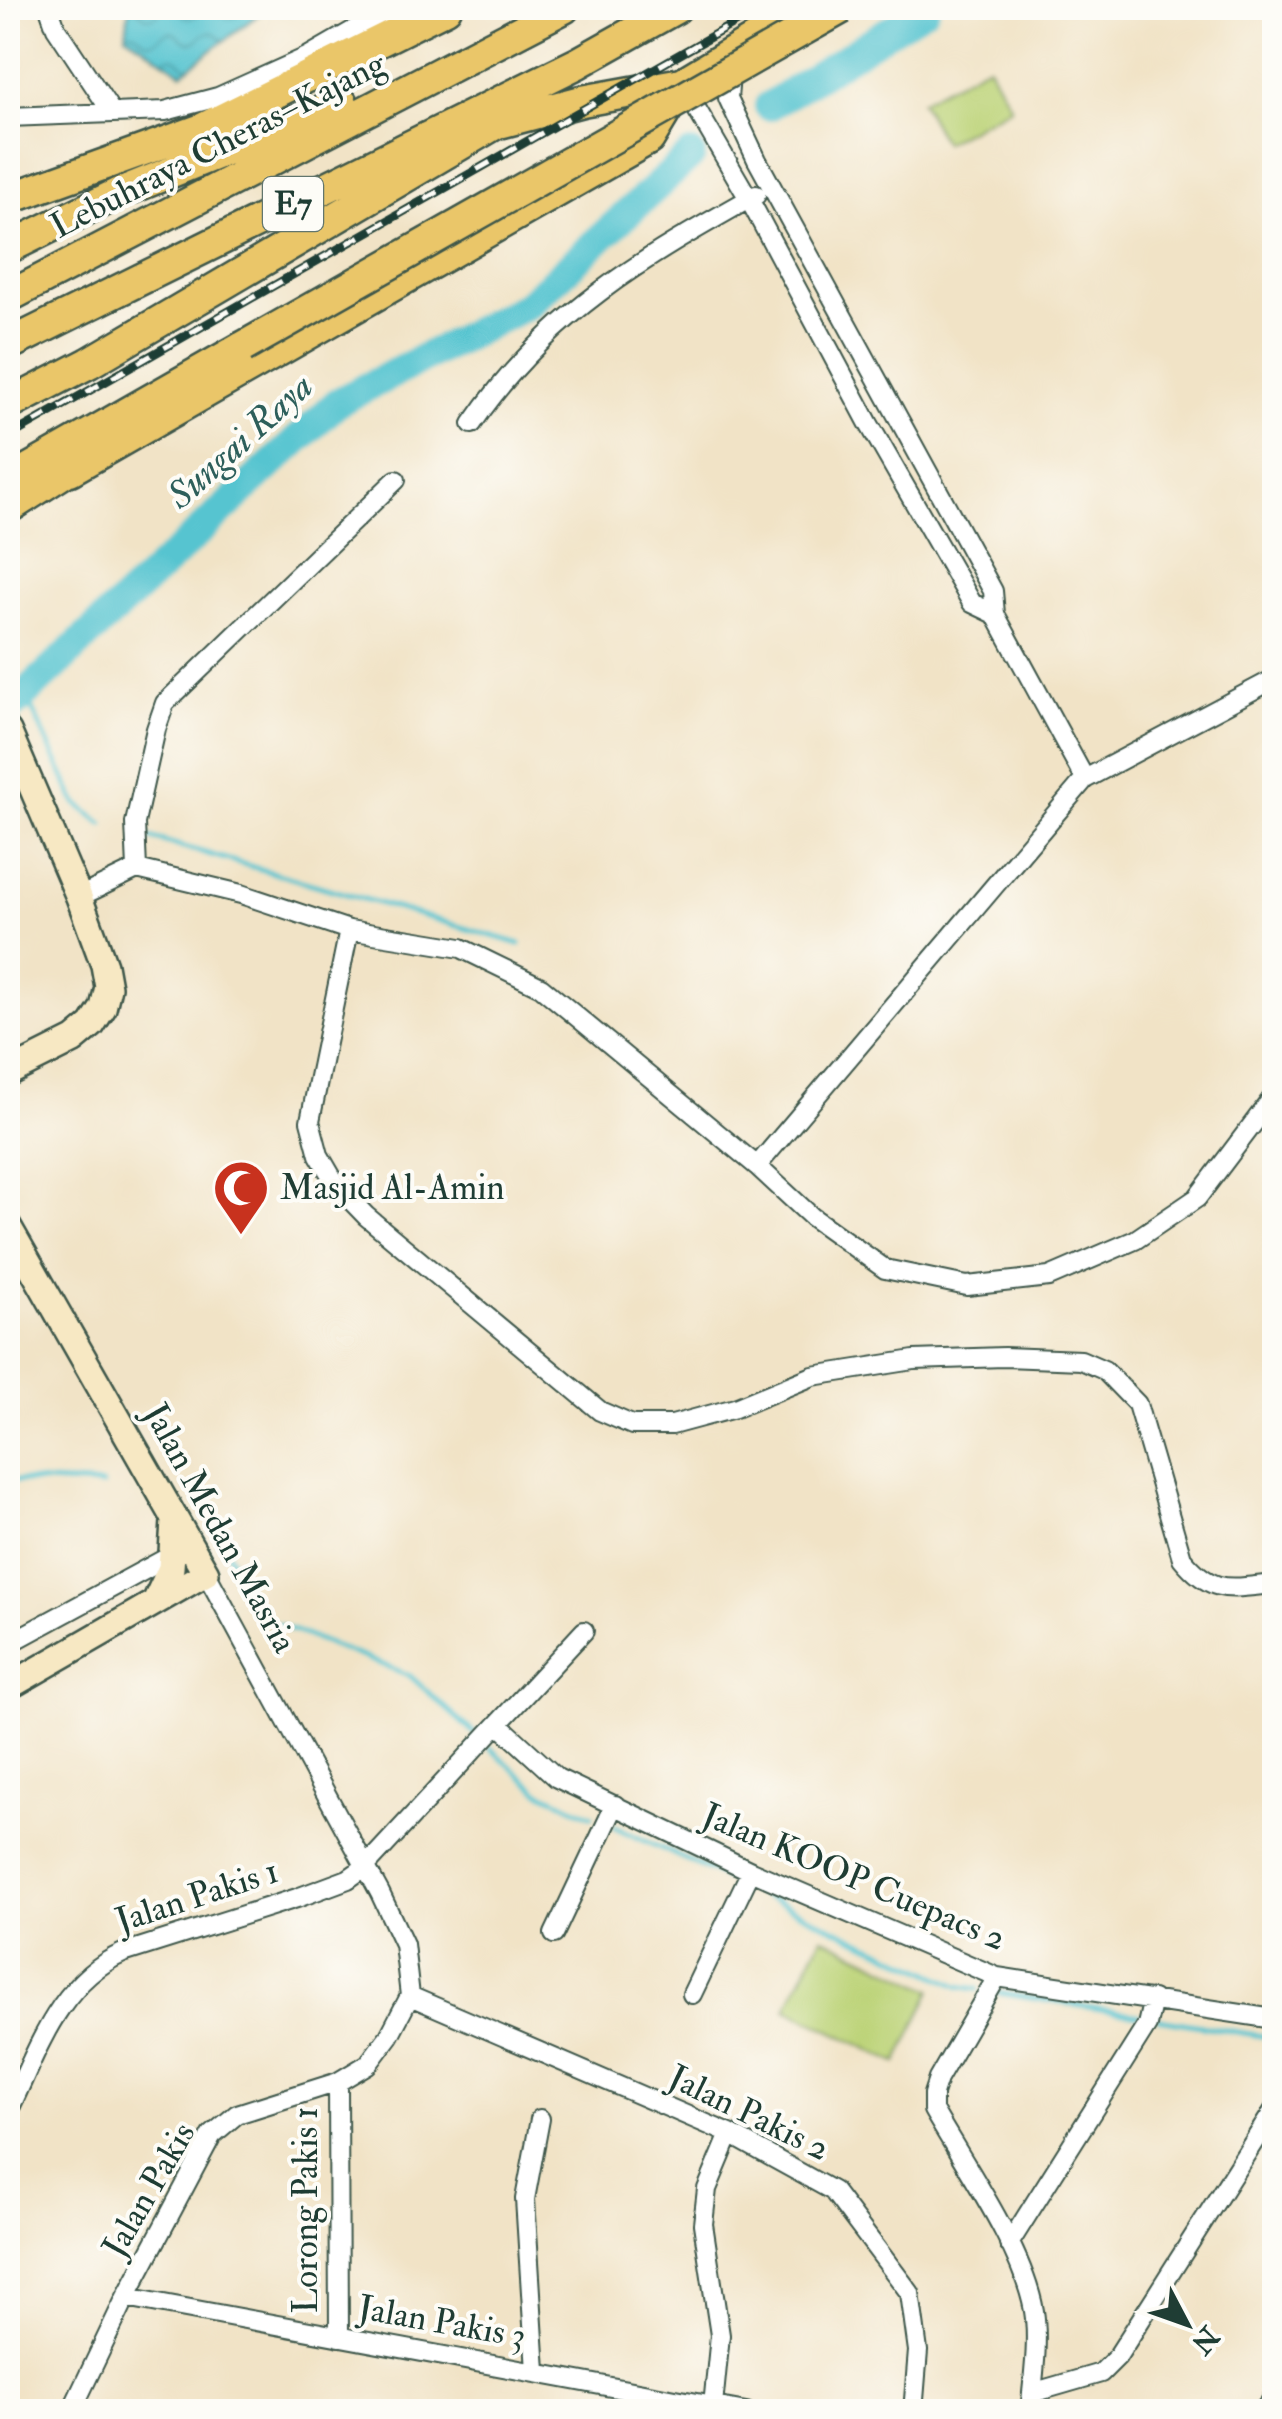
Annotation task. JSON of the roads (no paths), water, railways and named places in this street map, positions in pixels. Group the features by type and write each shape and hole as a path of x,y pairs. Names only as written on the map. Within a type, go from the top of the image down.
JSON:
{"highway":[{"path":"8,200 202,129 446,8"},
{"path":"8,248 116,194 516,33 564,8"},
{"path":"8,404 90,363 503,122 578,64 676,8"},
{"path":"503,122 582,100 682,83 807,8"},
{"path":"8,481 842,8"},
{"name":"Lebuhraya Cheras–Kajang","path":"8,297 516,33"},
{"name":"E7","path":"8,345 578,64"},
{"path":"8,508 649,140 682,83"},
{"path":"8,216 116,194"},
{"path":"70,470 171,389"}],"street":[{"path":"49,8 56,28 111,111"},
{"path":"8,117 165,111 218,97 308,58 392,8"},
{"path":"734,50 728,98 771,186 994,591 995,614 1085,780"},
{"path":"682,83 972,603 995,614"},
{"path":"472,424 533,347 586,300 645,258 771,186"},
{"path":"137,869 135,823 165,703 396,480"},
{"path":"757,1166 1085,780 1274,680"},
{"path":"8,1073 74,1040 103,1008 108,987 79,897 10,736"},
{"path":"79,897 137,869 241,894 349,930 461,948 541,987 757,1166 812,1217 886,1269 967,1286 1048,1277 1136,1240 1197,1198 1274,1096"},
{"path":"349,930 310,1121 319,1155 337,1186 366,1216 600,1412 632,1425 672,1425 735,1408 813,1376 914,1360 1081,1360 1104,1370 1137,1404 1182,1558 1193,1572 1221,1589 1274,1584"},
{"name":"Jalan Medan Masria","path":"8,1226 172,1510 366,1867"},
{"path":"155,1602 174,1554 172,1510"},
{"path":"8,1644 174,1554"},
{"path":"8,1687 206,1573"},
{"path":"410,1996 404,1944 366,1867 584,1631"},
{"name":"Jalan KOOP Cuepacs 2","path":"498,1724 557,1778 751,1871 997,1977 1274,2019"},
{"path":"554,1934 615,1806"},
{"name":"Jalan Pakis 1","path":"8,2112 59,2006 80,1980 102,1962 296,1898 348,1879 366,1867"},
{"path":"692,1994 751,1871"},
{"path":"997,1977 938,2080 932,2094 933,2110 1009,2244 1034,2314 1031,2402 1101,2373 1117,2357 1274,2110"},
{"name":"Jalan Pakis","path":"72,2412 126,2297 212,2136 237,2114 338,2082 368,2064 389,2036 410,1996"},
{"name":"Jalan Pakis 2","path":"410,1996 730,2134 833,2191 910,2293 918,2352 913,2412"},
{"path":"1009,2244 1147,2025 1153,1999"},
{"name":"Lorong Pakis 1","path":"338,2082 339,2337"},
{"path":"536,2371 525,2199 540,2119"},
{"path":"713,2406 720,2335 702,2224 707,2189 730,2134"},
{"name":"Jalan Pakis 3","path":"126,2297 746,2412"},
{"path":"1264,2412 1274,2396"}],"water":[{"path":"129,8 267,8 182,73 126,35"}],"waterway":[{"name":"Sungai Raya","path":"769,106 925,8"},
{"name":"Sungai Raya","path":"8,710 338,402 527,305 691,155"},
{"path":"25,694 76,803 103,824"},
{"path":"149,837 520,944"},
{"path":"8,1480 102,1485"},
{"path":"222,1541 255,1607 269,1621 409,1675 476,1735"},
{"path":"490,1748 538,1791 592,1816"},
{"path":"615,1827 732,1881"},
{"path":"756,1892 958,1986 977,1989"},
{"path":"999,1993 1138,2015"},
{"path":"1159,2019 1274,2038"}],"railway":[{"path":"8,437 761,8"}],"place":[{"name":"Masjid Al-Amin","path":"241,1237"}]}
